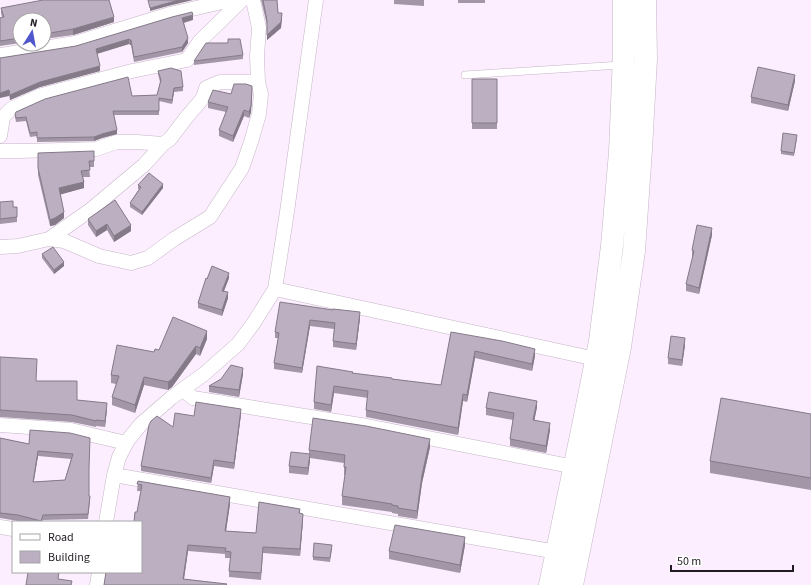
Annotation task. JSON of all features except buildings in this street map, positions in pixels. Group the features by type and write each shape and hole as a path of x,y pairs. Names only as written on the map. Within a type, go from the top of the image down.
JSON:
{"main road":[{"path":"550,585 601,333 612,246 620,152 624,65 624,0"},
{"path":"572,585 620,347 634,251 646,59 645,0"}],"street":[{"path":"0,55 75,43 170,14 231,0"},
{"path":"0,136 3,117 11,109 42,95 132,72 187,60 200,41 242,0"},
{"path":"50,238 64,241 99,256 131,263 148,258 174,239 210,217 242,168 259,114 261,94 258,82 257,56 259,28 253,0"},
{"path":"106,521 114,475 119,457 126,443 141,424 171,398 204,374 238,344 253,324 275,289 316,0"},
{"path":"0,247 18,246 50,238 89,211 144,165 170,139 203,98 206,88 220,82 258,82"},
{"path":"0,151 96,149 117,142 164,144"},
{"path":"275,289 596,359"},
{"path":"183,390 193,398 368,426 575,467"},
{"path":"0,425 71,430 126,443"},
{"path":"114,475 557,552"},
{"path":"0,527 12,529"},
{"path":"97,585 99,573"}],"lane":[{"path":"466,75 624,65"}]}
